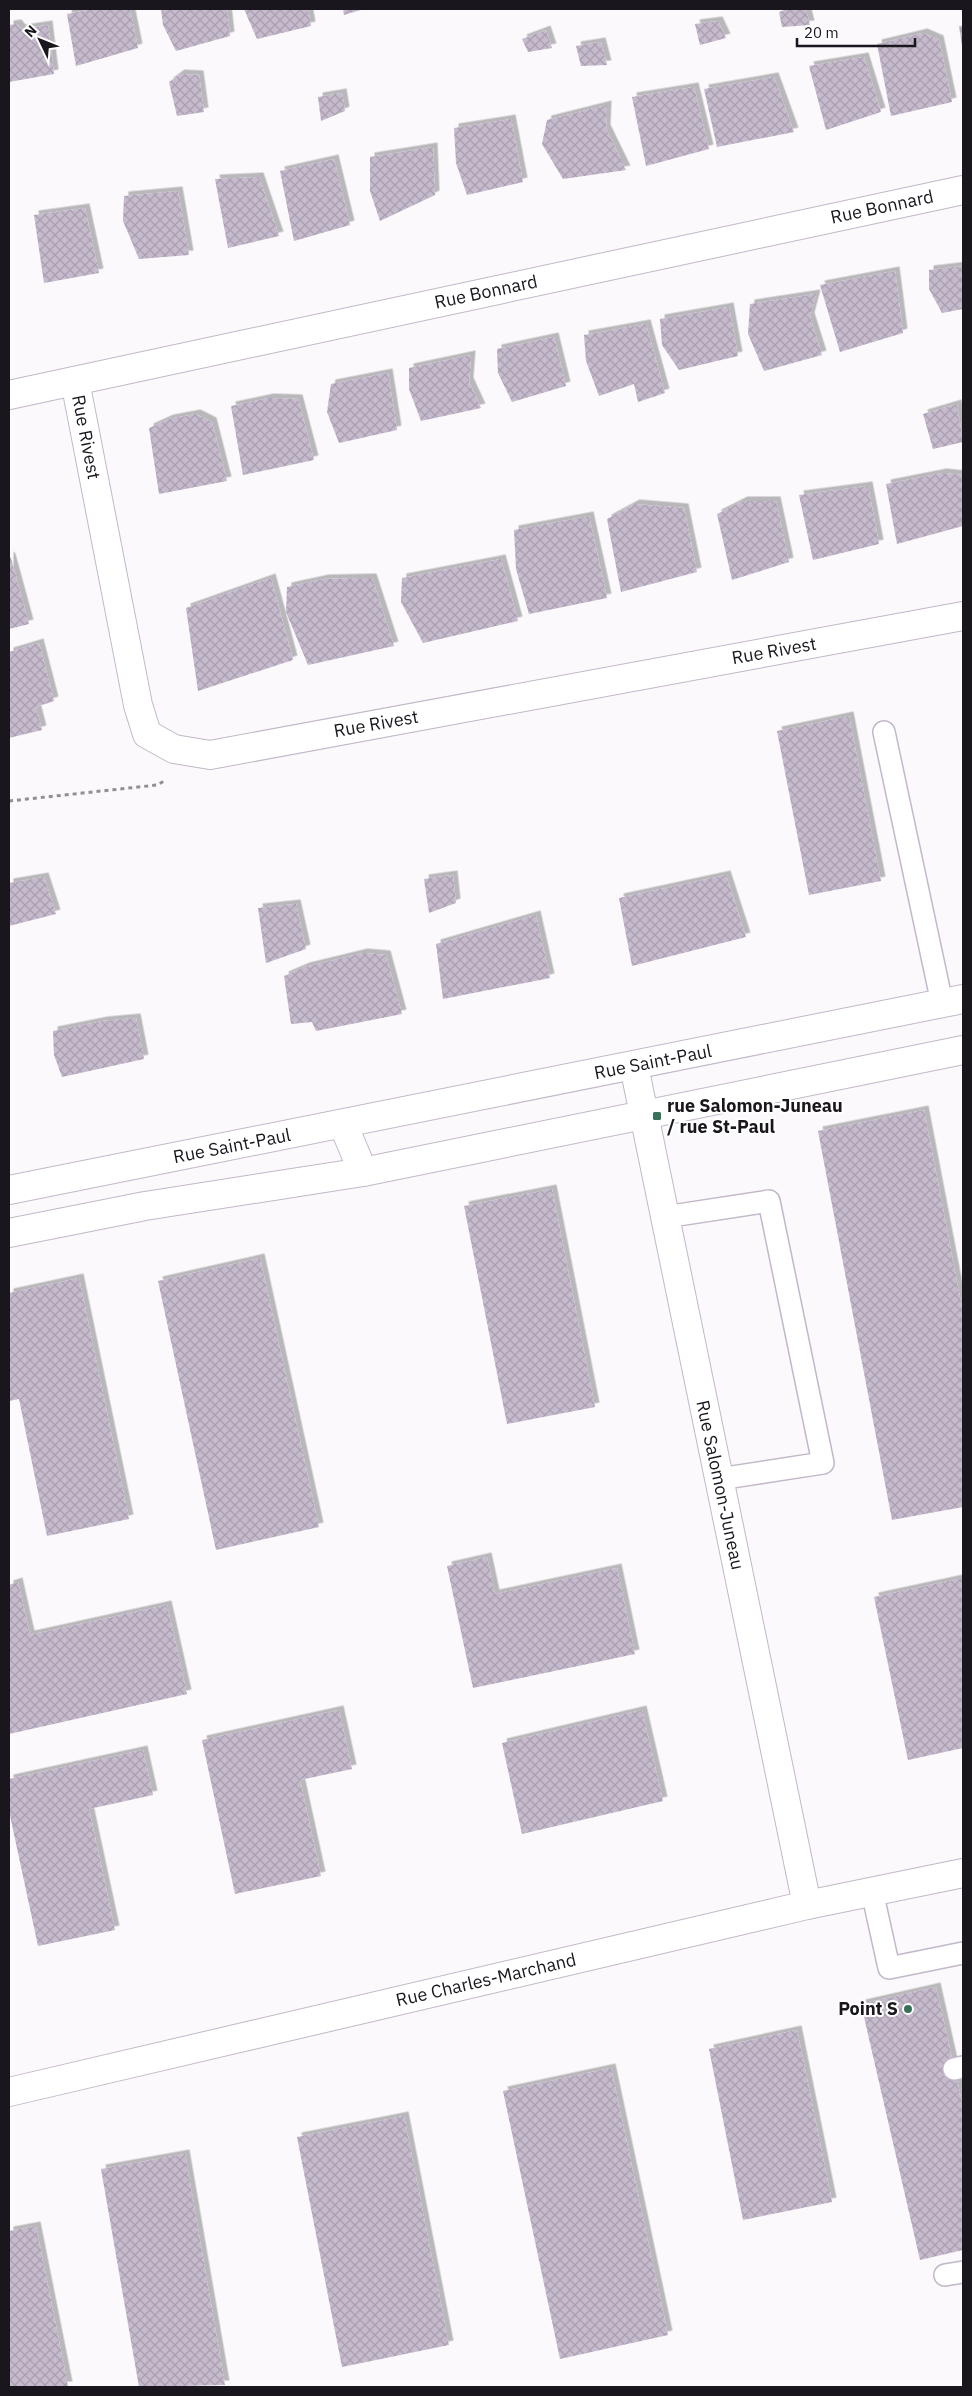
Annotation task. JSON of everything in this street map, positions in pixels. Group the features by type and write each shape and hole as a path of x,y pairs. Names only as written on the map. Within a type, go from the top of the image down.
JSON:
{"street":[{"name":"Rue Bonnard","path":"9,395 963,190"},
{"name":"Rue Rivest","path":"74,381 138,705 147,734 174,749 210,754 963,616"},
{"name":"Rue Saint-Paul","path":"9,1190 953,1001"},
{"path":"9,1233 145,1206 363,1172 963,1050"},
{"name":"Rue Salomon-Juneau","path":"634,1066 807,1905"},
{"path":"343,1124 363,1172"},
{"path":"121,1168 145,1206"},
{"name":"Rue Charles-Marchand","path":"9,2092 807,1905 963,1873"}],"lane":[{"path":"884,732 953,1001"},
{"path":"665,1217 769,1201 823,1463 719,1479"},
{"path":"872,1891 888,1968 963,1953"}],"path":[{"path":"9,801 157,785 210,754"}],"building":[{"path":"93,9 130,9 138,48 76,66 67,14"},
{"path":"161,9 227,9 230,36 176,51 163,25"},
{"path":"244,9 308,9 311,26 257,39"},
{"path":"343,9 364,9 344,15"},
{"path":"787,9 806,9 810,25 782,27 779,12"},
{"path":"718,21 726,38 700,45 695,24"},
{"path":"17,24 21,29 48,25 54,74 9,82 9,25"},
{"path":"959,26 963,26 963,46 962,46"},
{"path":"546,30 552,48 528,52 522,39"},
{"path":"923,33 939,40 952,102 891,116 877,44"},
{"path":"601,42 607,65 581,66 576,46"},
{"path":"864,57 881,112 826,130 809,66"},
{"path":"180,74 199,75 204,112 177,116 169,82"},
{"path":"774,77 794,132 717,147 704,89"},
{"path":"694,87 709,149 646,166 632,97"},
{"path":"342,93 345,111 321,121 318,97"},
{"path":"607,105 606,129 626,170 563,179 542,144 547,120"},
{"path":"511,119 523,182 467,195 456,163 454,128"},
{"path":"433,147 435,195 380,221 370,191 370,157"},
{"path":"334,159 350,225 294,241 280,171"},
{"path":"259,177 279,236 228,248 215,179"},
{"path":"178,191 189,255 139,259 123,221 124,196"},
{"path":"85,208 99,273 44,283 34,215"},
{"path":"963,266 963,309 942,313 929,289 929,270"},
{"path":"895,271 903,333 840,352 820,285"},
{"path":"816,294 810,317 822,355 764,371 748,334 750,304"},
{"path":"729,307 738,356 679,370 662,345 660,319"},
{"path":"646,324 665,393 638,402 634,384 599,396 586,361 584,335"},
{"path":"554,337 566,386 512,402 498,373 497,349"},
{"path":"471,355 469,382 481,408 421,421 409,389 409,368"},
{"path":"388,373 397,430 339,443 327,412 331,384"},
{"path":"269,398 298,399 314,460 243,475 231,406"},
{"path":"957,404 963,442 933,449 923,414"},
{"path":"196,414 212,422 227,481 159,494 149,428 169,419"},
{"path":"942,473 962,475 963,526 897,544 886,484"},
{"path":"868,486 879,544 813,560 799,495"},
{"path":"743,501 776,501 789,562 732,580 717,514"},
{"path":"635,504 684,508 697,572 621,592 607,519"},
{"path":"589,516 607,598 529,614 516,569 514,530"},
{"path":"9,556 29,624 9,629"},
{"path":"501,559 518,621 423,643 401,602 402,578"},
{"path":"271,578 293,660 198,691 186,608"},
{"path":"372,578 394,646 308,665 286,612 287,587 324,579"},
{"path":"39,643 54,701 36,707 42,730 9,738 9,652"},
{"path":"849,716 881,881 809,895 777,731"},
{"path":"453,875 456,903 429,913 424,879"},
{"path":"726,875 746,937 632,966 619,898"},
{"path":"44,877 56,914 9,926 9,883"},
{"path":"296,904 306,949 266,963 258,908"},
{"path":"536,915 550,978 443,999 436,944"},
{"path":"363,953 386,955 402,1014 316,1031 312,1022 291,1024 284,976 305,967"},
{"path":"136,1018 144,1059 62,1077 54,1055 53,1031 103,1021"},
{"path":"924,1110 963,1313 963,1507 892,1520 818,1131"},
{"path":"552,1189 595,1407 507,1424 464,1206"},
{"path":"260,1258 319,1527 216,1550 158,1281"},
{"path":"79,1278 129,1519 47,1536 19,1399 9,1401 9,1293"},
{"path":"487,1557 495,1594 617,1568 635,1654 473,1688 447,1566"},
{"path":"963,1578 963,1748 908,1760 874,1597"},
{"path":"18,1582 30,1635 167,1605 187,1694 9,1734 9,1585"},
{"path":"339,1710 352,1769 300,1780 321,1876 235,1894 202,1740"},
{"path":"642,1710 663,1801 522,1834 502,1743"},
{"path":"143,1750 153,1795 89,1809 115,1930 38,1946 9,1811 9,1779"},
{"path":"936,1987 963,2107 963,2250 920,2260 861,2004"},
{"path":"797,2030 832,2202 743,2220 709,2049"},
{"path":"611,2068 668,2335 560,2359 503,2091"},
{"path":"404,2116 449,2345 342,2367 297,2137"},
{"path":"185,2154 225,2385 139,2387 101,2169"},
{"path":"36,2226 68,2386 9,2387 9,2231"}],"place":[{"name":"rue Salomon-Juneau / rue St-Paul","path":"657,1116"},
{"name":"Point S","path":"908,2009"}]}
